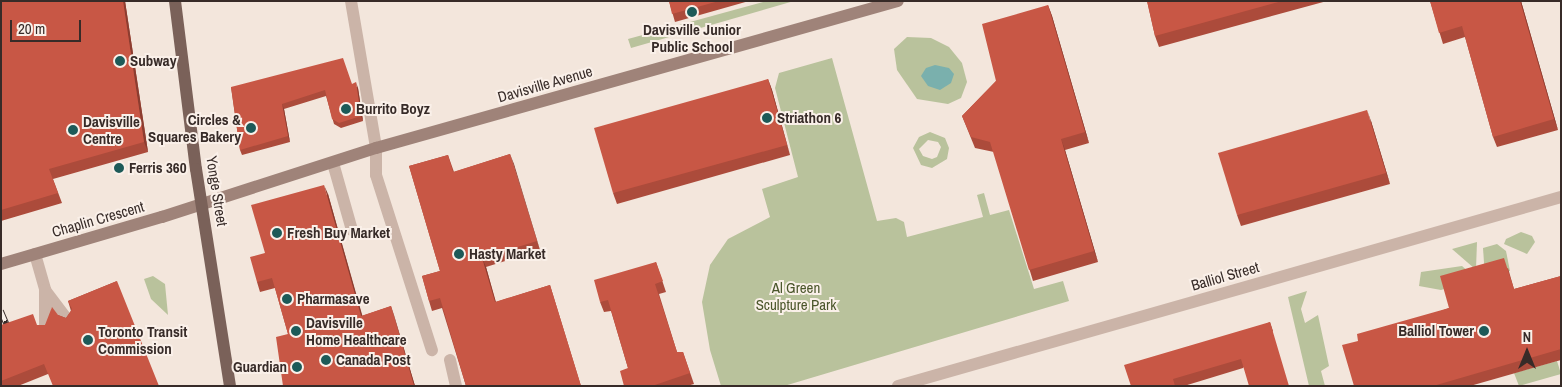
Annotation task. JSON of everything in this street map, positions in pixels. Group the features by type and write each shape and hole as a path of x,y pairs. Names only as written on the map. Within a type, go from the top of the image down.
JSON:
{"main road":[{"name":"Yonge Street","path":"175,1 230,386"}],"street":[{"path":"351,1 376,148 376,175 432,350"},
{"name":"Davisville Avenue","path":"203,203 334,163 376,148 898,1"},
{"path":"334,163 352,230"},
{"name":"Balliol Street","path":"898,386 1561,196"},
{"name":"Chaplin Crescent","path":"1,264 203,203"},
{"path":"34,254 46,290 68,320"},
{"path":"46,290 46,328"},
{"path":"450,360 456,386"}],"green space":[{"path":"767,1 794,1 631,48 628,39"},
{"path":"907,37 931,38 949,47 962,63 967,82 961,98 948,104 917,99 897,70 894,49"},
{"name":"Al Green Sculpture Park","path":"832,58 877,221 896,218 904,222 907,237 983,217 977,195 984,193 990,215 1009,210 1034,289 1063,281 1069,301 784,386 721,386 710,350 702,302 710,265 728,239 770,217 762,189 798,177 775,88 779,73"},
{"path":"930,132 945,138 949,148 947,159 932,168 921,165 913,148 919,137","holes":["928,140 938,142 941,147 937,157 932,159 923,156 919,149"]},
{"path":"1521,232 1532,236 1535,242 1527,254 1504,244 1506,239"},
{"path":"1477,242 1476,269 1475,269 1452,249"},
{"path":"1497,244 1506,251 1510,271 1485,277 1483,248"},
{"path":"1462,266 1477,279 1441,290 1419,286 1421,272"},
{"path":"153,276 165,284 168,315 151,299 144,279"},
{"path":"1307,291 1301,309 1305,323 1318,315 1329,366 1321,371 1325,386 1309,386 1288,297"},
{"path":"1557,361 1561,374 1519,386 1514,373"}],"water":[{"path":"935,65 949,68 954,74 951,83 940,90 928,86 921,76 926,68"}],"building":[{"name":"Davisville Centre","path":"1,1 123,1 144,142 49,169 58,193 1,210"},
{"path":"669,1 719,1 672,14"},
{"path":"1147,1 1282,1 1155,36"},
{"path":"1430,1 1520,1 1554,119 1493,137 1462,26 1439,33"},
{"path":"1048,5 1085,132 1061,139 1094,251 1029,270 990,142 971,137 962,116 996,81 982,24"},
{"path":"343,58 352,84 356,82 361,116 339,123 332,119 325,90 282,104 288,136 240,150 231,87"},
{"path":"768,79 787,145 613,193 594,128"},
{"path":"1367,110 1386,173 1237,215 1218,153"},
{"path":"510,154 537,241 482,258 495,302 550,285 581,386 466,386 440,298 429,301 422,276 440,271 409,166 448,155 453,172"},
{"path":"324,185 361,316 391,306 414,386 283,386 276,337 288,334 272,278 257,282 250,257 265,253 251,205"},
{"name":"Balliol Tower","path":"1504,258 1514,289 1561,276 1561,349 1433,386 1354,386 1342,345 1358,341 1357,334 1449,308 1440,276"},
{"path":"656,262 663,281 655,284 677,352 683,352 690,373 652,386 624,386 620,371 628,368 608,300 600,302 594,280"},
{"name":"Toronto Transit Commission","path":"117,281 159,386 53,386 44,364 1,381 1,325 33,314 37,325 45,325 52,307 58,315 66,318 72,309 68,301"},
{"path":"1270,322 1289,386 1249,386 1241,359 1173,379 1175,386 1131,386 1124,365"}],"railway":[{"path":"1,311 12,337"}],"place":[{"name":"Davisville Junior Public School","path":"692,12"},
{"name":"Subway","path":"120,61"},
{"name":"Burrito Boyz","path":"346,109"},
{"name":"Striathon 6","path":"767,118"},
{"name":"Circles & Squares Bakery","path":"251,128"},
{"name":"Davisville Centre","path":"73,130"},
{"name":"Ferris 360","path":"119,168"},
{"name":"Fresh Buy Market","path":"277,233"},
{"name":"Hasty Market","path":"459,254"},
{"name":"Pharmasave","path":"287,299"},
{"name":"Davisville Home Healthcare","path":"296,331"},
{"name":"Balliol Tower","path":"1484,331"},
{"name":"Toronto Transit Commission","path":"88,340"},
{"name":"Canada Post","path":"326,360"},
{"name":"Guardian","path":"297,367"}]}
